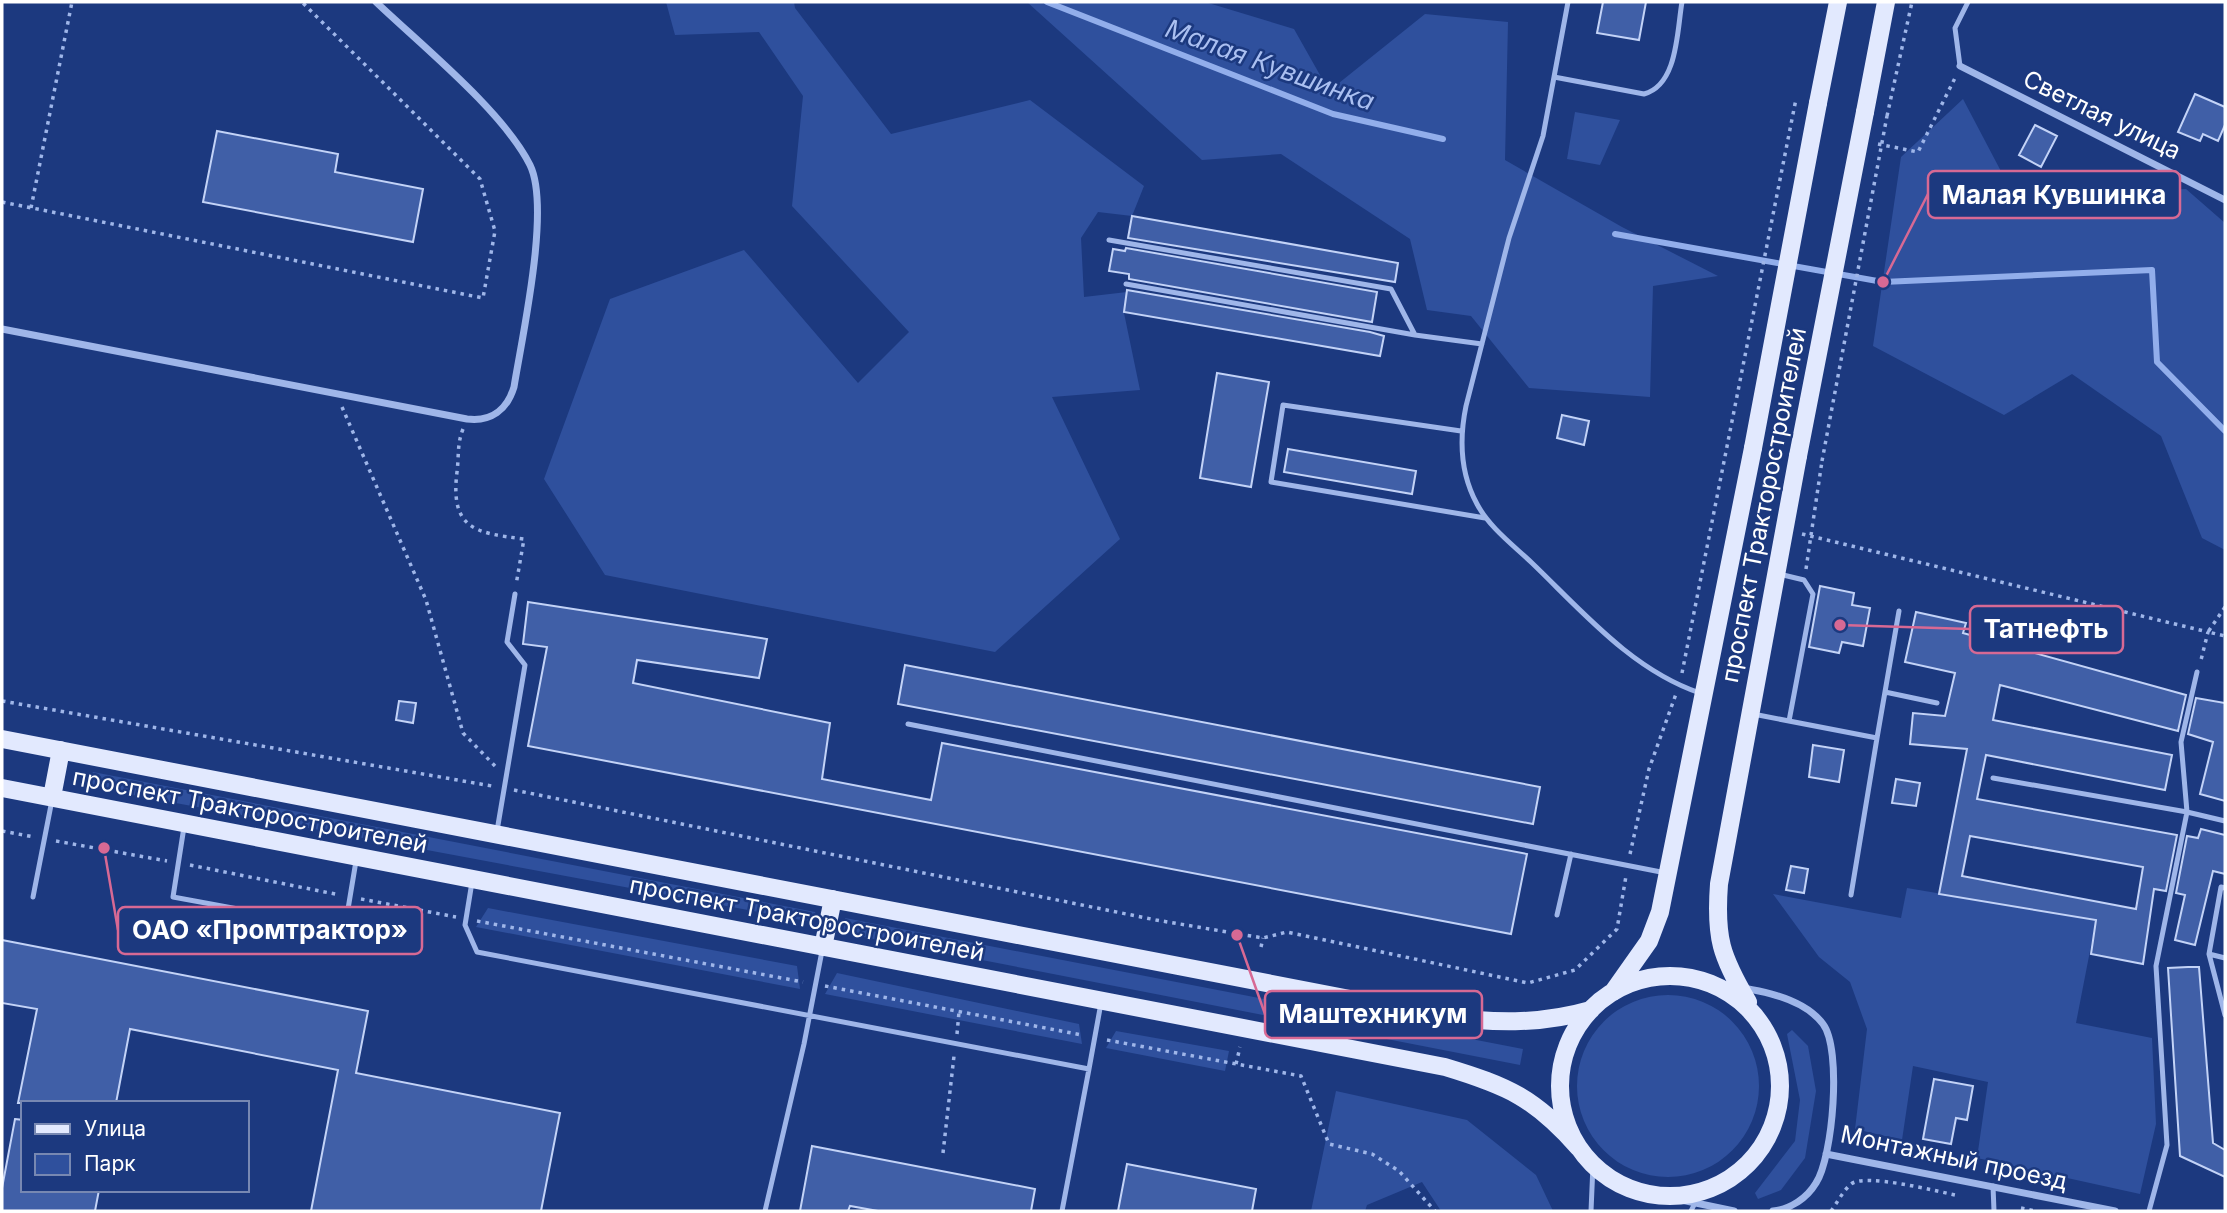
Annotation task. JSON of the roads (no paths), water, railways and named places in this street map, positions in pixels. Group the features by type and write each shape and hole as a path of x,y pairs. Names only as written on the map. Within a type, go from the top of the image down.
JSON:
{"main road":[{"name":"проспект Тракторостроителей","path":"1613,992 1649,942 1669,874 1838,2"},
{"name":"проспект Тракторостроителей","path":"1753,1011 1719,942 1719,884 1886,2"},
{"name":"проспект Тракторостроителей","path":"2,739 1470,1020 1516,1023 1559,1019 1591,1010"},
{"path":"52,797 61,750"},
{"name":"проспект Тракторостроителей","path":"2,788 1445,1068 1489,1080 1525,1097 1542,1110 1579,1148"},
{"path":"823,947 833,900"},
{"path":"1665,976 1709,983 1732,993 1753,1011 1766,1030 1776,1054 1780,1084 1777,1114 1765,1142 1746,1166 1695,1203 1639,1193 1615,1181 1593,1165 1579,1148 1566,1121 1560,1092 1566,1052 1573,1034 1591,1010 1613,992 1638,981 1665,976"}],"street":[{"path":"2,329 467,419 483,419 505,406 514,387 535,243 538,201 531,166 501,122 376,2"},
{"name":"Светлая улица","path":"1960,66 2225,200"},
{"name":"Монтажный проезд","path":"1709,983 1772,995 1802,1008 1823,1024 1833,1047 1835,1074 1826,1154 2115,1211"},
{"path":"1773,1211 1782,1210 1805,1198 1818,1180 1826,1154"},
{"path":"1695,1203 1734,1211"}],"lane":[{"path":"1569,2 1540,149 1509,238 1461,431 1467,481 1485,518 1619,646 1679,686 1703,694"},
{"path":"1554,77 1644,94 1653,92 1661,86 1669,71 1682,2"},
{"path":"1960,66 1955,28 1968,2"},
{"path":"1109,240 1391,289 1415,335"},
{"path":"1126,284 1415,335 1482,344"},
{"path":"1461,431 1283,405 1271,482 1485,518"},
{"path":"1777,573 1804,580 1813,594 1789,721"},
{"path":"497,834 525,665 507,642 515,594"},
{"path":"1851,895 1899,611"},
{"path":"2149,1211 2167,1145 2156,966 2187,811 2181,742 2197,672"},
{"path":"1885,692 1937,703"},
{"path":"1750,714 1877,738"},
{"path":"908,724 1669,874"},
{"path":"1993,778 2187,811 2225,821"},
{"path":"33,897 52,797"},
{"path":"184,823 173,897 331,926 348,909 357,856"},
{"path":"1557,915 1570,854"},
{"path":"473,879 465,925 477,952 1089,1069"},
{"path":"2225,888 2221,887 2209,954 2225,1015"},
{"path":"765,1211 823,947"},
{"path":"2209,954 2225,958"},
{"path":"1062,1211 1101,1001"},
{"path":"1591,1211 1593,1165"},
{"path":"1993,1186 1994,1211"}],"waterway":[{"name":"Малая Кувшинка","path":"1047,2 1333,114 1443,139"},
{"name":"Малая Кувшинка","path":"1615,234 1883,282 2152,270 2157,362 2225,431"}],"place":[{"name":"Малая Кувшинка","path":"1883,282"},
{"name":"Татнефть","path":"1840,625"},
{"name":"ОАО «Промтрактор»","path":"104,848"},
{"name":"Маштехникум","path":"1237,935"}]}
